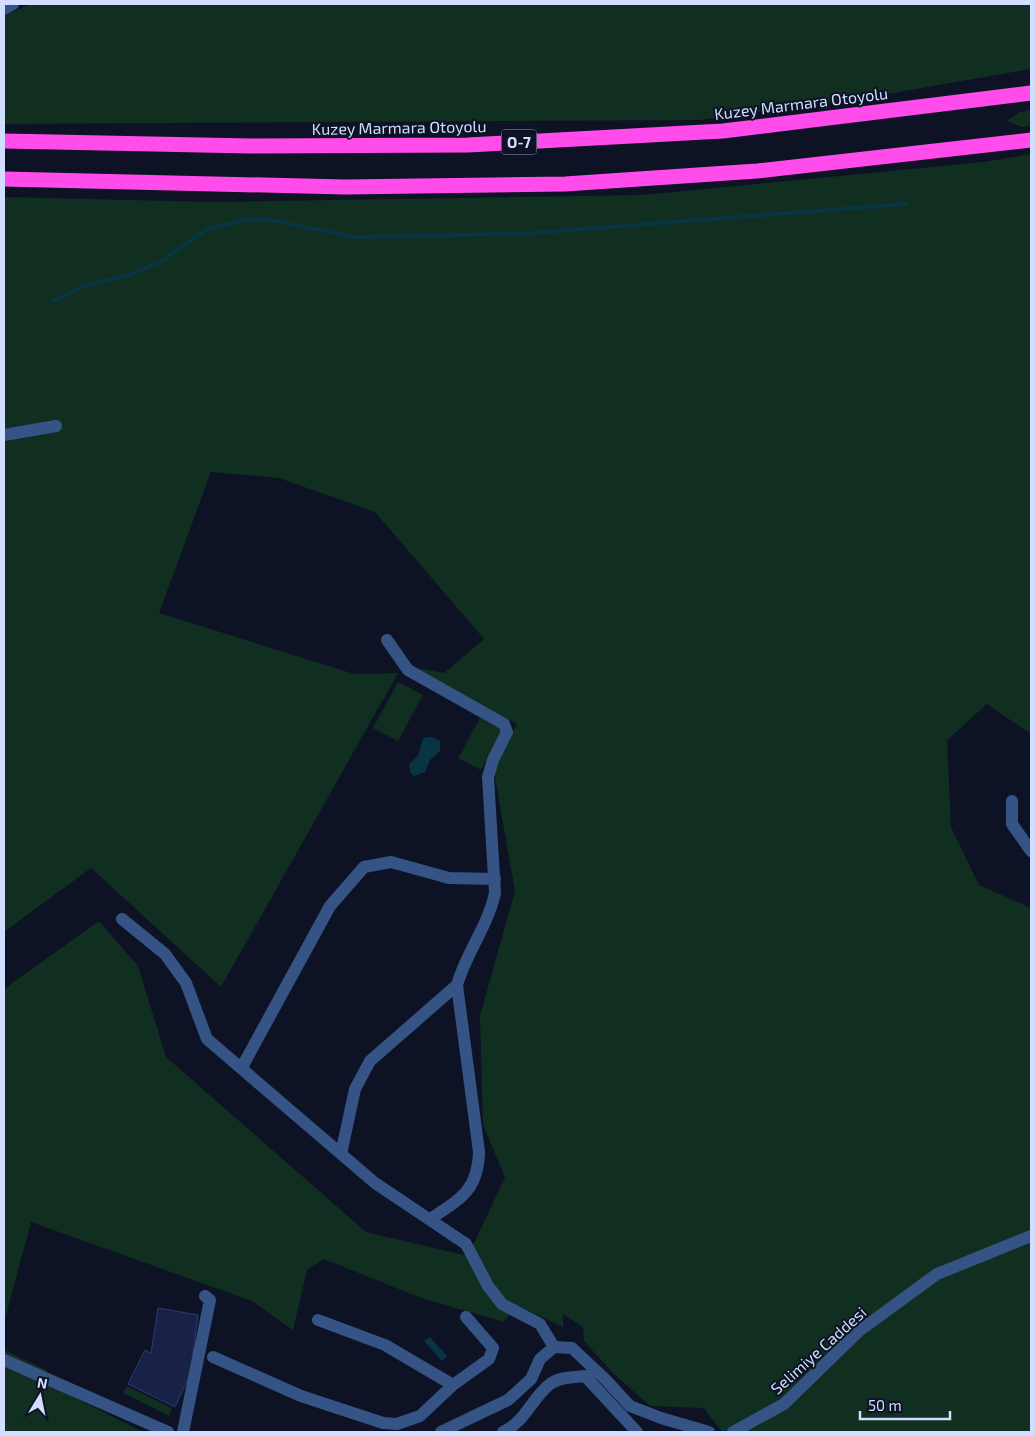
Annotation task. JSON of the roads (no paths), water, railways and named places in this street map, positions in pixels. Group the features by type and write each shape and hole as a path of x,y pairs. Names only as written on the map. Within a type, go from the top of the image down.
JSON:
{"highway":[{"name":"Kuzey Marmara Otoyolu","path":"4,140 251,146 468,145 723,131 1031,93"},
{"path":"4,179 345,187 565,184 757,171 1031,140"}],"street":[{"path":"4,9 13,4"},
{"path":"4,435 56,426"},
{"path":"387,640 408,670 504,724 507,728 506,736 493,760 488,777 495,879 492,908 461,970 457,985 479,1152 478,1166 470,1189 461,1198 430,1220"},
{"path":"1012,801 1012,824 1031,851"},
{"path":"242,1067 330,906 364,867 390,862 449,878 495,879"},
{"path":"122,919 165,954 186,983 207,1039 242,1067 375,1183 466,1244 488,1286 502,1304 540,1324 554,1347"},
{"path":"341,1154 355,1089 370,1060 457,985"},
{"name":"Selimiye Caddesi","path":"733,1432 784,1404 859,1331 937,1274 1031,1236"},
{"path":"183,1432 210,1300 205,1296"},
{"path":"213,1357 301,1396 398,1428 420,1416 453,1385 489,1359 494,1348 466,1317"},
{"path":"318,1320 385,1344 453,1385"},
{"path":"441,1432 508,1400 531,1379 540,1359 554,1347 572,1348 630,1406 660,1418 709,1432"},
{"path":"4,1360 168,1432"},
{"path":"503,1432 511,1428 528,1412 550,1384 562,1379 585,1376 637,1432"}],"water":[{"path":"432,737 440,741 440,751 430,760 425,772 414,776 410,772 409,764 418,756 423,738"},
{"path":"430,1337 447,1356 442,1361 424,1341"}],"waterway":[{"path":"53,301 88,285 133,274 163,260 206,230 244,220 269,220 354,237 425,236 532,233 906,204"}]}
